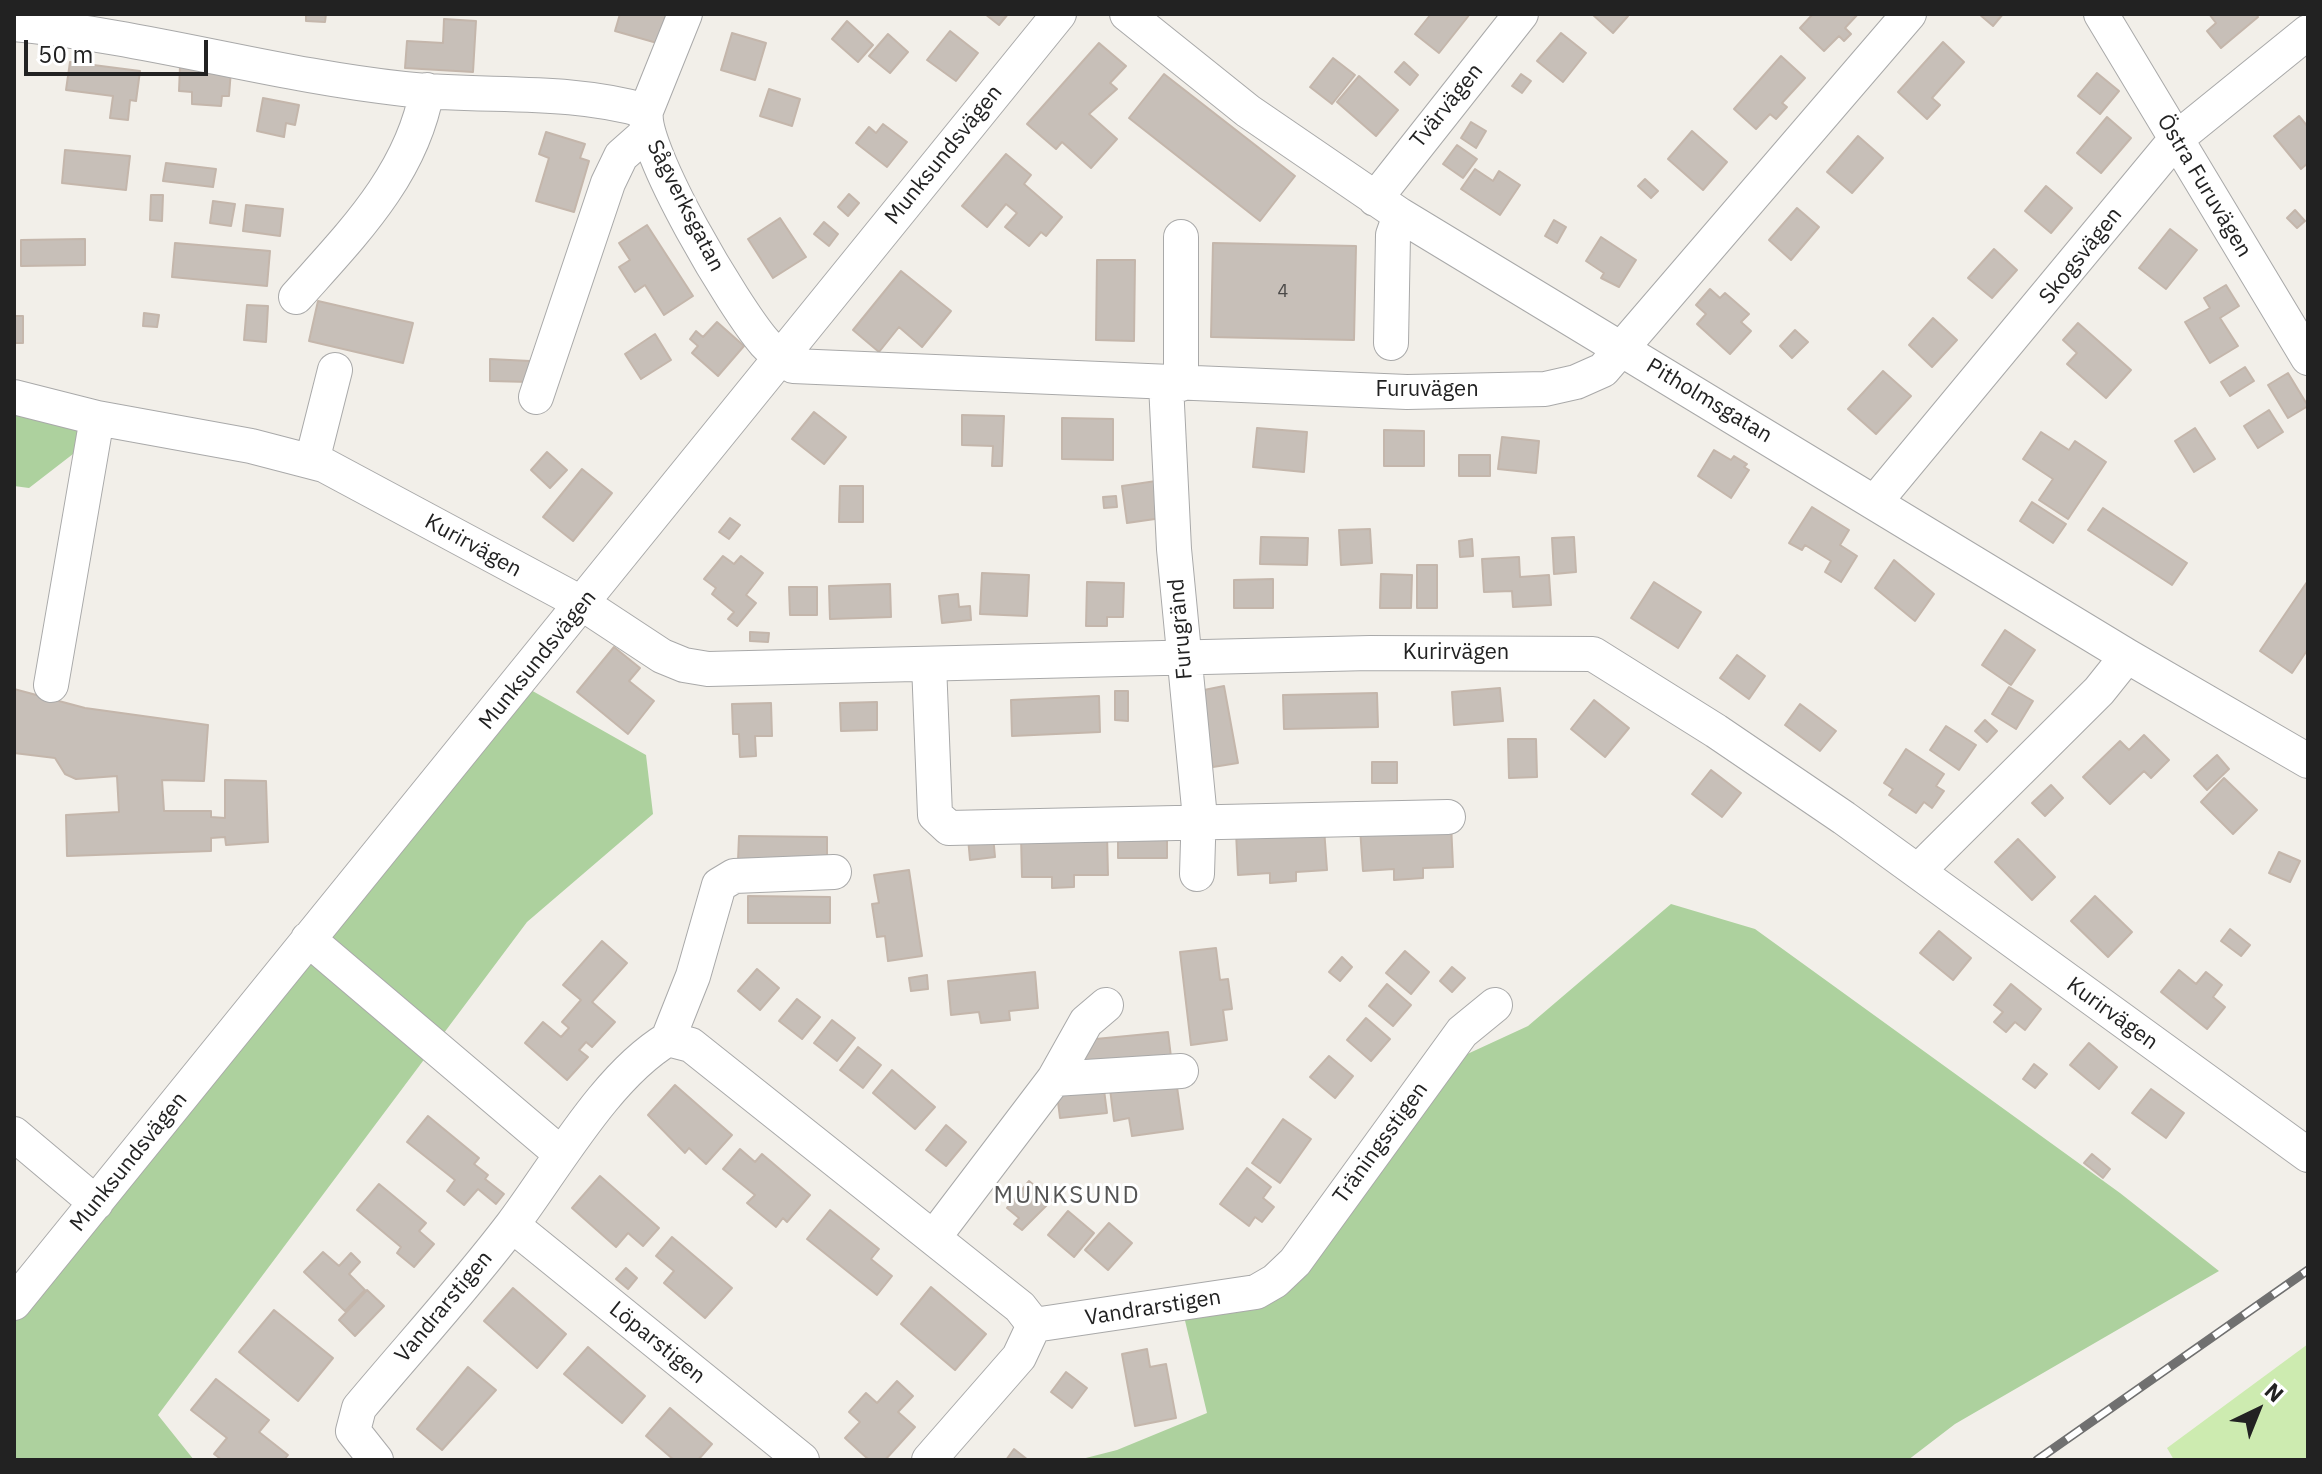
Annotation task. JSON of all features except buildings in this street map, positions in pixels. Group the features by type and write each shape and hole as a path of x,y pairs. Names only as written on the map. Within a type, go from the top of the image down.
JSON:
{"street":[{"path":"536,397 608,183 621,156 647,122 685,14"},
{"name":"Munksundsvägen","path":"14,1303 1059,14"},
{"name":"Pitholmsgatan","path":"1127,14 1248,111 1388,207 2127,656 2308,761"},
{"name":"Tvärvägen","path":"1388,207 1521,14"},
{"name":"Furuvägen","path":"782,359 793,366 808,368 1407,392 1545,389 1576,382 1603,370 1909,14"},
{"name":"Östra Furuvägen","path":"2101,14 2308,358"},
{"name":"Sågverksgatan","path":"14,24 122,39 299,73 427,90 603,98 647,122 723,280 758,335 782,359"},
{"name":"Skogsvägen","path":"1875,502 2046,300 2176,139 2308,32"},
{"path":"296,297 394,177 417,136 427,90"},
{"path":"1388,207 1393,235 1391,343"},
{"name":"Furugränd","path":"1181,237 1173,384 1183,658 1198,822 1197,874"},
{"path":"312,461 335,370"},
{"name":"Kurirvägen","path":"14,397 97,418 251,446 312,461 583,604 639,643 684,665 708,669 1370,653 1593,654 1716,731 1918,871 2308,1155"},
{"path":"51,685 97,418"},
{"path":"1918,871 2099,691 2127,656"},
{"path":"929,664 935,815 949,828 1448,817"},
{"path":"834,872 734,876 719,885 693,976 668,1039 691,1045 1020,1307 1034,1325 1019,1357 929,1460"},
{"path":"308,939 560,1153"},
{"path":"934,1237 1054,1079 1086,1022 1106,1005"},
{"name":"Träningsstigen","path":"1270,1284 1295,1262 1462,1032 1495,1005"},
{"name":"Vandrarstigen","path":"376,1460 353,1431 359,1408 512,1225 560,1153 646,1052 668,1039"},
{"path":"1054,1079 1181,1071"},
{"path":"14,1134 96,1203"},
{"name":"Löparstigen","path":"512,1225 802,1460"},
{"name":"Vandrarstigen","path":"1034,1325 1256,1292 1270,1284"}],"green space":[{"path":"14,399 90,414 73,454 29,488 14,486"},
{"path":"506,676 646,755 653,814 527,922 158,1415 194,1460 14,1460 14,1287"},
{"path":"1671,904 1755,929 2120,1193 2219,1271 1955,1424 1908,1460 1078,1460 1117,1450 1207,1413 1182,1308 1222,1298 1309,1243 1463,1056 1528,1026"},
{"path":"2308,1344 2308,1460 2174,1460 2167,1448"}],"railway":[{"path":"2037,1460 2308,1270"}],"district":[{"name":"MUNKSUND","path":"1067,1196"}]}
